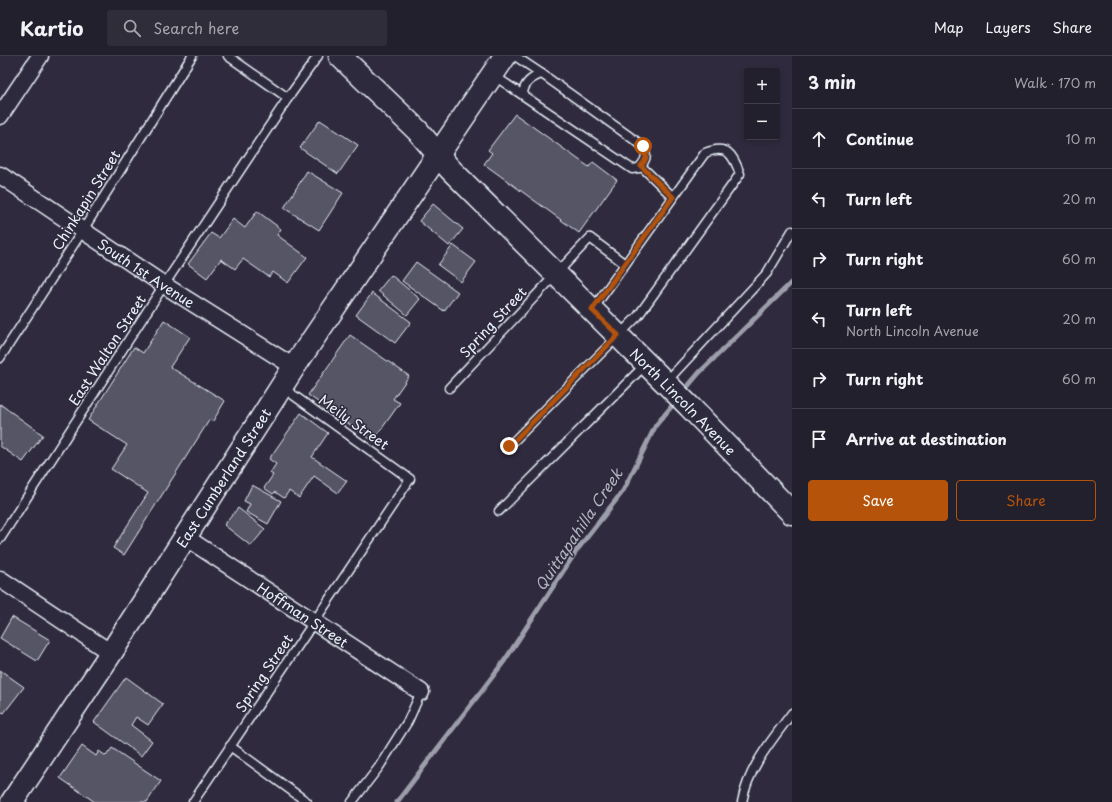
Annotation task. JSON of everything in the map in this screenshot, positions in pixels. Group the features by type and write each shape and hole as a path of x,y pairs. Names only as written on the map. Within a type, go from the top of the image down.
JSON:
{"main road":[{"name":"North Lincoln Avenue","path":"340,56 418,131 450,169 689,406 791,511"},
{"name":"East Cumberland Street","path":"12,802 111,653 294,367 505,56"}],"street":[{"path":"0,116 40,56"},
{"name":"South 1st Avenue","path":"0,175 164,285 294,367"},
{"name":"Hoffman Street","path":"186,536 421,692"},
{"path":"0,579 111,653"}],"lane":[{"name":"Chinkapin Street","path":"0,358 83,230 192,56"},
{"path":"228,56 288,98"},
{"name":"East Walton Street","path":"0,539 164,285 288,98 318,56"},
{"path":"492,74 632,169 639,168 641,166 645,161 647,154 643,146 515,56"},
{"path":"523,95 523,90 528,82 535,76 542,74"},
{"path":"509,446 638,316 740,174 735,160 728,152 715,149 705,153 592,310"},
{"path":"641,166 673,197"},
{"path":"669,386 767,273 792,231"},
{"name":"Spring Street","path":"449,388 590,238 625,264"},
{"path":"499,511 646,363"},
{"name":"Meily Street","path":"282,386 410,479"},
{"name":"Spring Street","path":"193,802 410,479"},
{"path":"352,802 379,767 408,721 421,692"},
{"path":"742,802 744,789 762,754 792,713"},
{"path":"230,746 307,802"}],"building":[{"path":"515,114 589,167 593,162 617,180 579,233 484,164 492,153 488,150"},
{"path":"320,120 358,145 338,174 300,148"},
{"path":"307,171 343,193 319,230 284,208"},
{"path":"433,204 463,229 449,246 419,221"},
{"path":"257,211 281,229 277,235 307,257 288,283 273,272 269,277 243,259 235,269 221,259 207,278 188,264 211,233 219,238 233,219 245,228"},
{"path":"453,245 476,262 461,282 438,265"},
{"path":"416,262 458,292 444,311 402,281"},
{"path":"391,275 420,299 407,315 378,291"},
{"path":"372,293 411,322 395,343 356,315"},
{"path":"164,320 190,337 170,367 225,401 213,421 210,419 124,555 113,548 148,493 111,469 127,445 88,420 134,347 143,353"},
{"path":"350,335 409,376 393,399 400,403 373,441 308,395"},
{"path":"0,404 43,435 23,462 0,446"},
{"path":"301,413 328,433 312,457 347,481 338,493 314,476 299,498 289,491 284,498 275,492 273,494 264,488 273,475 270,473 276,464 269,459"},
{"path":"252,485 281,501 268,524 246,512 250,504 244,501"},
{"path":"238,508 265,529 251,546 224,525"},
{"path":"12,617 50,640 37,661 0,638"},
{"path":"0,670 24,687 4,713 0,711"},
{"path":"126,677 163,704 148,725 136,717 131,725 152,741 141,756 94,722"},
{"path":"82,746 96,756 99,751 106,756 112,748 161,781 147,802 95,802 60,778"}],"waterway":[{"name":"Quittapahilla Creek","path":"683,392 699,373 792,282"},
{"name":"Quittapahilla Creek","path":"397,802 505,660 577,550 623,491 656,425 677,400"}],"route":[{"path":"509,446 618,335 592,310 673,197 641,166 645,161 647,154 643,146"}]}
